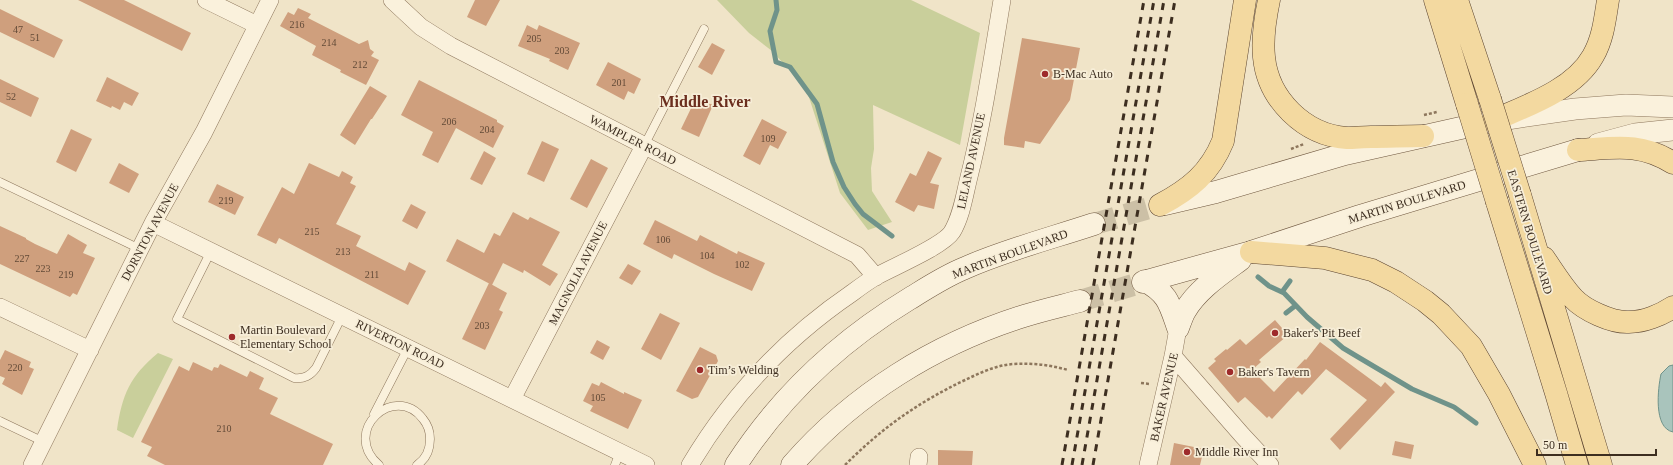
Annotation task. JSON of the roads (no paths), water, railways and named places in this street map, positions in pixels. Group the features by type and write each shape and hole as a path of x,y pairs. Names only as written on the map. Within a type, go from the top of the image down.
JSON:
{"main road":[{"path":"1246,0 1223,141 1217,155 1209,168 1196,181 1173,198 1158,205 1216,192 1345,154 1423,126"},
{"path":"1268,0 1263,40 1264,59 1268,76 1284,106 1298,119 1314,129 1346,138 1423,126 1492,121 1540,100 1574,79 1593,56 1604,25 1608,0"},
{"name":"EASTERN BOULEVARD","path":"1435,0 1577,465"},
{"name":"EASTERN BOULEVARD","path":"1457,0 1520,195 1601,465"},
{"path":"1578,150 1630,147 1660,155 1673,163"},
{"name":"MARTIN BOULEVARD","path":"1178,328 1170,305 1162,291 1144,281 1251,252 1360,216 1578,150"},
{"name":"MARTIN BOULEVARD","path":"736,465 751,441 773,413 810,375 864,328 941,279 965,268 1094,224"},
{"path":"1534,244 1574,299 1588,310 1607,318 1629,322 1647,319 1666,312 1673,307"},
{"path":"1178,328 1185,311 1194,299 1218,276 1251,252 1311,256 1365,268 1396,282 1425,301 1454,326 1471,346 1499,394 1534,465"},
{"path":"792,465 827,428 849,409 881,385 920,360 955,343 1024,316 1080,301"}],"street":[{"path":"206,0 257,25"},
{"name":"DORNTON AVENUE","path":"32,465 153,223 204,132 270,0"},
{"name":"WAMPLER ROAD","path":"392,0 421,27 450,46 857,255 876,276"},
{"name":"LELAND AVENUE","path":"690,465 738,396 777,354 822,314 876,276 938,244 951,234 960,216 973,161 1002,0"},
{"path":"1492,121 1576,109 1626,105 1673,107"},
{"name":"MARTIN BOULEVARD","path":"1578,150 1635,134 1673,130"},
{"name":"MAGNOLIA AVENUE","path":"512,399 644,146"},
{"name":"RIVERTON ROAD","path":"153,223 512,399 617,459 646,465"},
{"path":"0,307 90,350"},
{"name":"BAKER AVENUE","path":"1148,465 1178,328"},
{"path":"1173,356 1270,465"}],"lane":[{"path":"644,146 704,29"},
{"path":"0,182 140,249"},
{"path":"211,251 177,319 294,378 302,378 311,374 316,368 342,316"},
{"path":"379,465 373,460 367,450 365,439 367,428 408,348"},
{"path":"372,418 380,411 390,407 411,408 420,414 427,423 430,433 430,444 427,454 417,465"},
{"path":"0,421 44,442"}],"water":[{"path":"1673,365 1673,432 1667,429 1662,423 1658,407 1658,397 1661,374 1669,366"}],"waterway":[{"path":"776,0 777,10 770,31 776,62 790,67 817,104 833,162 844,187 855,204 863,214 892,236"},
{"path":"1258,277 1269,286 1284,293 1307,317 1343,348 1412,389 1454,407 1476,423"},
{"path":"1282,292 1290,281"},
{"path":"1286,313 1295,306"}],"tunnel":[{"path":"1094,224 1156,206"},
{"path":"1080,301 1143,282"}],"railway":[{"path":"1062,465 1144,0"},
{"path":"1072,465 1154,0"},
{"path":"1082,465 1164,0"},
{"path":"1093,465 1175,0"}],"place":[{"name":"B-Mac Auto","path":"1045,74"},
{"name":"Baker's Pit Beef","path":"1275,333"},
{"name":"Martin Boulevard Elementary School","path":"232,337"},
{"name":"Tim’s Welding","path":"700,370"},
{"name":"Baker's Tavern","path":"1230,372"},
{"name":"Middle River Inn","path":"1187,452"}],"district":[{"name":"Middle River","path":"705,101"}]}
